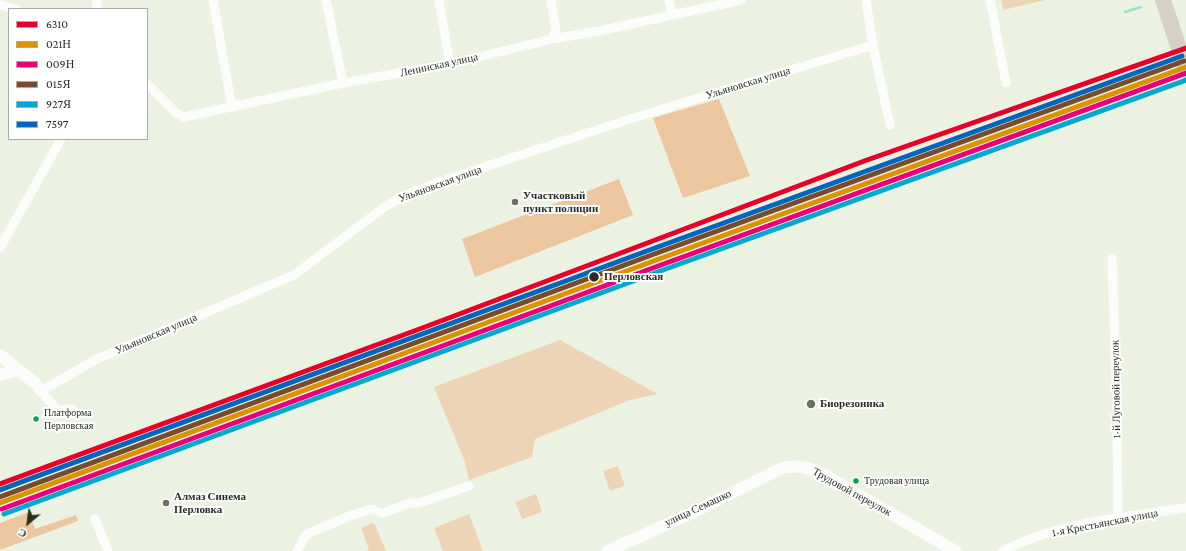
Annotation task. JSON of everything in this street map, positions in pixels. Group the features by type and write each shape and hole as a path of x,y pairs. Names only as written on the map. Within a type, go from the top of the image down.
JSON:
{"highway":[{"path":"1163,0 1186,70"}],"main road":[{"path":"0,355 35,383 41,391"},
{"path":"0,375 19,370"},
{"name":"улица Семашко","path":"608,551 694,512 788,466"},
{"name":"Трудовой переулок","path":"788,466 809,468 823,474 955,551"}],"street":[{"path":"213,0 232,107"},
{"path":"326,0 343,83"},
{"path":"439,0 450,64"},
{"path":"551,0 556,30 552,39"},
{"path":"669,0 672,15"},
{"name":"Ленинская улица","path":"148,85 176,113 184,117 343,83 450,64 552,39 741,0"},
{"path":"866,0 873,45 890,125"},
{"path":"990,0 1006,83"},
{"path":"0,5 12,8"},
{"name":"Ульяновская улица","path":"41,391 97,359 294,275 386,206 406,195 436,183 623,121 873,45"},
{"path":"0,248 60,140"},
{"name":"1-й Луговой переулок","path":"1112,259 1117,413 1118,519"},
{"path":"41,391 57,410 72,409"},
{"path":"297,551 304,538 309,533 352,515 372,509 384,513 410,503 418,503 469,486"},
{"name":"1-я Крестьянская улица","path":"1003,551 1036,537 1062,529 1186,508"},
{"path":"95,519 108,551"}],"shaded area":[{"path":"1001,0 1045,0 1003,10"},
{"path":"719,99 750,176 683,198 653,118"},
{"path":"619,179 633,215 475,277 462,239"},
{"path":"560,340 658,394 630,400 535,439 532,457 469,480 465,462 434,387"},
{"path":"618,466 625,486 610,491 603,471"},
{"path":"536,494 542,512 522,519 515,502"},
{"path":"29,512 35,529 76,515 78,521 0,550 0,523"},
{"path":"469,514 483,551 443,551 434,528"},
{"path":"372,523 375,525 386,551 367,551 369,549 361,528"}],"waterway":[{"path":"1125,12 1141,7"}],"transit line":[{"name":"6310","path":"0,484 425,327 867,160 1186,48"},
{"name":"7597","path":"0,490 655,248 1182,56"},
{"name":"015Я","path":"0,497 657,253 1184,61"},
{"name":"021Н","path":"0,503 659,259 1186,67"},
{"name":"009Н","path":"2,509 661,265 1186,73"},
{"name":"927Я","path":"4,514 663,270 1186,80"}],"place":[{"name":"Участковый пункт полиции","path":"515,202"},
{"name":"Перловская","path":"594,277"},
{"name":"Биорезоника","path":"811,404"},
{"name":"Платформа Перловская","path":"36,419"},
{"name":"Трудовая улица","path":"856,481"},
{"name":"Алмаз Синема Перловка","path":"166,503"}]}
